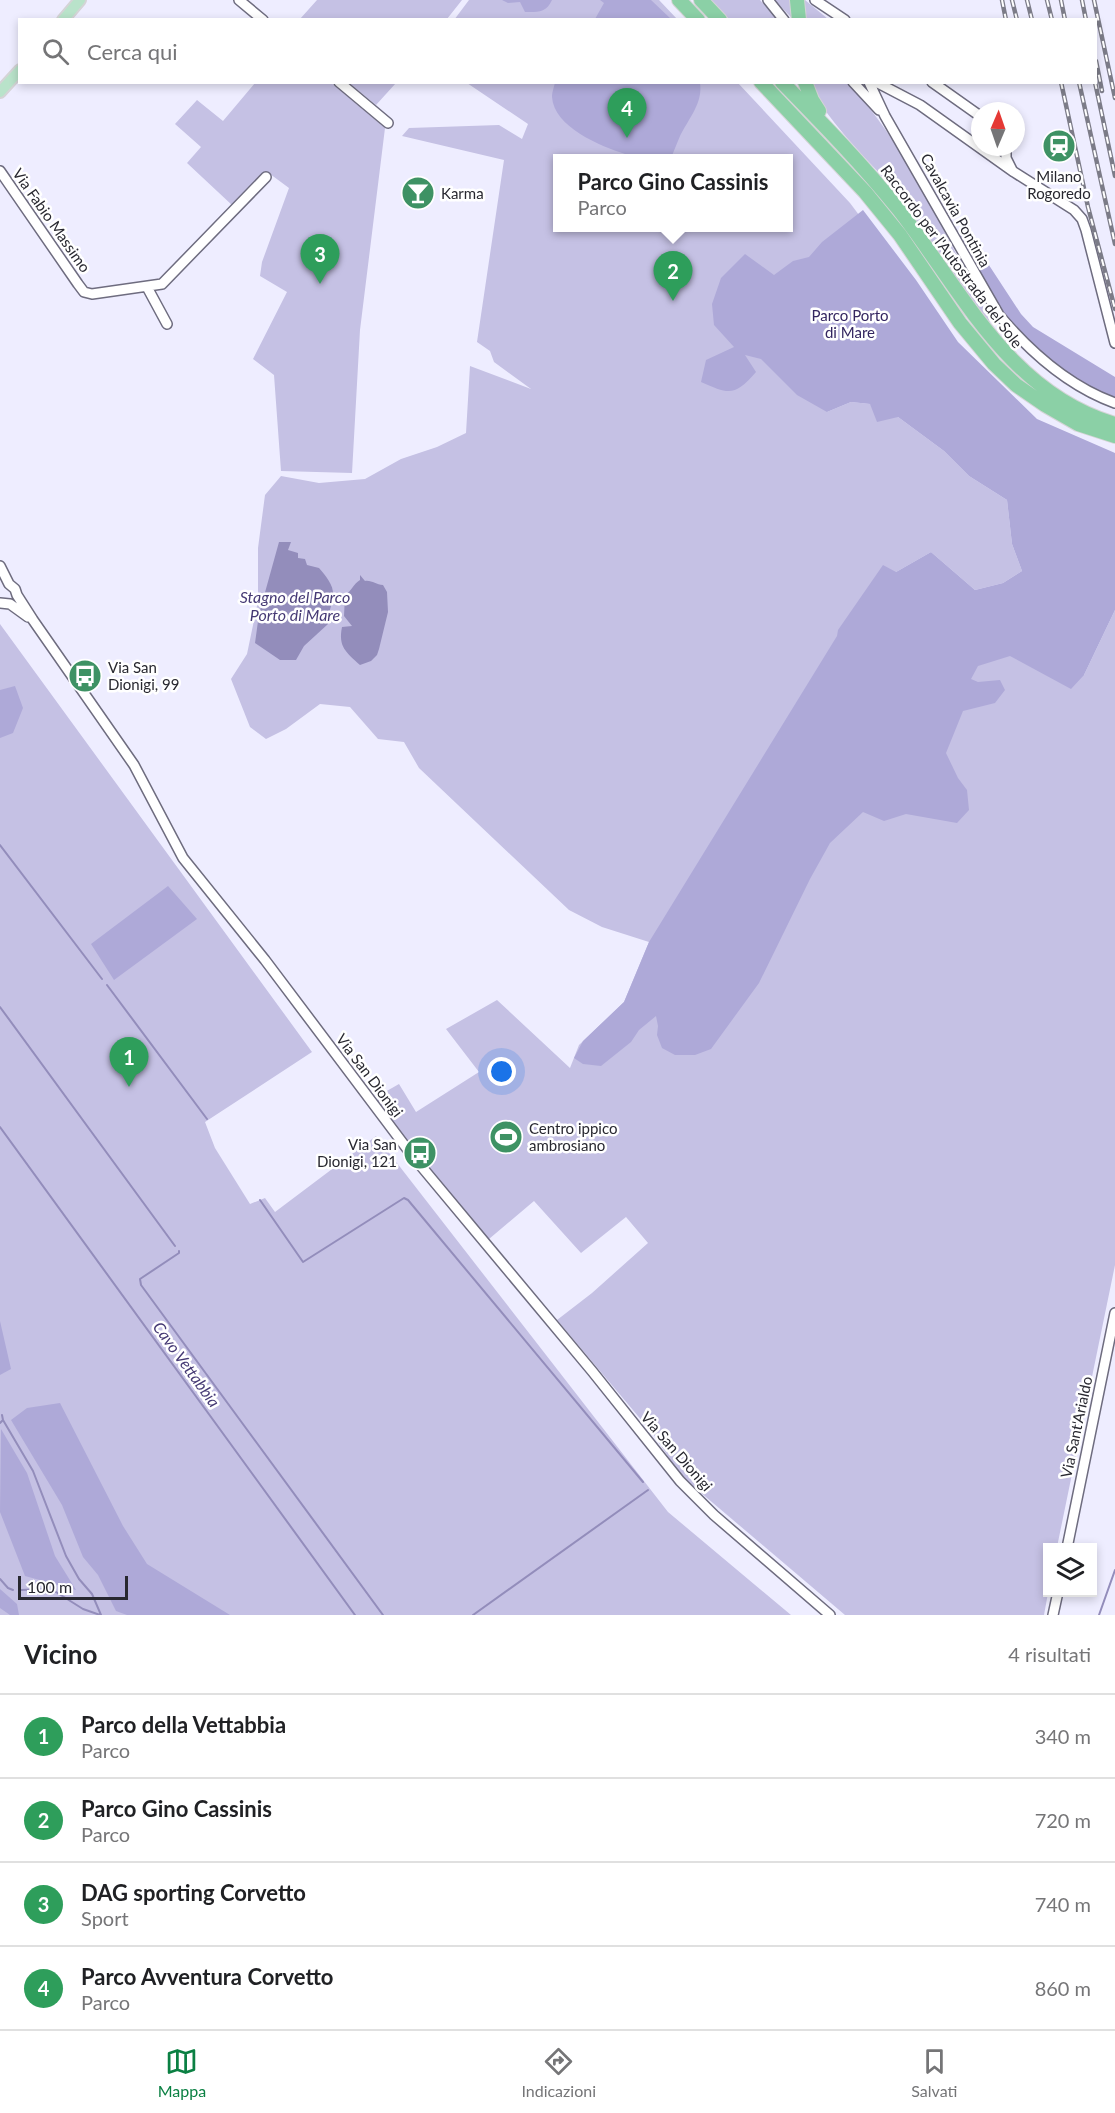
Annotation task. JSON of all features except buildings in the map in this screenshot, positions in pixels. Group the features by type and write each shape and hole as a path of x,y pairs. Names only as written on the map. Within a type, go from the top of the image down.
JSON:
{"highway":[{"path":"679,0 696,18"},
{"path":"701,0 718,18"},
{"path":"797,0 799,18"},
{"name":"Raccordo per l'Autostrada del Sole","path":"763,84 886,217 967,332 994,364 1016,385 1045,405 1078,424 1115,436"},
{"name":"Raccordo per l'Autostrada del Sole","path":"784,84 845,147 895,206 991,338 1012,361 1060,398 1090,415 1115,424"},
{"path":"806,84 816,109 884,183 895,206"}],"main road":[{"path":"65,18 80,0"},
{"path":"0,92 18,72"}],"street":[{"path":"238,0 260,18"},
{"path":"768,0 782,18"},
{"path":"815,0 835,17"},
{"path":"341,84 388,123"},
{"name":"Cavalcavia Pontinia","path":"855,84 885,117"},
{"name":"Cavalcavia Pontinia","path":"870,84 885,117 999,315 1021,341 1059,373 1090,392 1115,403"},
{"path":"880,84 920,105 971,141"},
{"path":"935,84 971,110"},
{"path":"992,156 1074,210 1082,219 1115,343"},
{"path":"1006,156 1014,172"},
{"name":"Via Fabio Massimo","path":"0,171 84,292 92,294 147,287"},
{"path":"167,324 147,287 162,284 266,177"},
{"name":"Via San Dionigi","path":"0,566 4,585 15,588 33,620 134,765 183,858 277,975 412,1155 680,1480 714,1515 830,1615"},
{"name":"Via San Dionigi","path":"5,604 15,600 17,595"},
{"name":"Via San Dionigi","path":"5,604 33,620"},
{"name":"Via Sant'Arialdo","path":"1068,1543 1115,1313"},
{"path":"1053,1615 1057,1597"}],"green space":[{"path":"317,0 462,0 448,18 301,18"},
{"path":"469,0 659,0 676,18 456,18"},
{"path":"502,0 552,0 544,10 525,12 520,2 508,3"},
{"path":"600,0 651,0 670,18 596,18 604,3"},
{"path":"710,0 760,0 776,18 728,18"},
{"path":"774,0 791,0 791,17"},
{"path":"803,0 827,18 804,18"},
{"path":"254,84 332,84 385,128 360,330 352,473 281,471 274,375 253,359 287,292 260,276 262,262 289,188 266,171 233,206 187,163 201,147 175,124 197,100 223,121"},
{"path":"350,84 395,84 376,105"},
{"name":"Parco Porto di Mare","path":"468,84 739,84 850,203 892,259 827,412 851,402 870,404 898,417 944,451 969,476 1007,500 1012,544 1022,571 1003,583 975,590 931,552 896,572 1084,675 1115,610 1115,1265 1058,1543 1043,1543 1043,1597 1047,1597 1044,1615 845,1615 680,1475 654,1435 557,1320 592,1293 648,1243 626,1217 581,1253 534,1201 489,1239 412,1152 371,1100 399,1084 416,1112 479,1072 446,1029 497,1000 570,1068 579,1045 624,1002 649,942 602,927 569,910 419,768 404,742 378,739 350,707 320,704 286,729 266,739 250,727 231,679 247,654 258,601 258,548 265,495 281,476 319,483 365,479 401,459 437,447 466,433 470,366 531,389 494,362 490,351 477,342 504,160 402,136 409,128 499,125 522,139 528,124"},
{"path":"555,84 700,84 695,110 673,154 625,154 591,140 569,126 561,117 555,108 553,92"},
{"path":"810,84 848,84 884,128 917,180 974,287 989,319 991,330 899,203 893,188 835,123"},
{"name":"Parco Porto di Mare","path":"863,210 916,280 958,342 1037,419 1115,453 1115,610 1084,675 1071,689 1010,656 978,666 971,679 978,682 1000,680 1005,690 995,703 963,711 946,753 958,778 967,790 969,810 957,823 906,814 884,821 863,812 830,843 759,983 711,1049 695,1055 675,1055 662,1048 657,1035 656,1016 639,1030 631,1042 601,1066 583,1064 574,1058 583,1041 624,1002 649,942 837,636 838,630 883,565 896,572 931,552 975,590 1003,583 1022,571 1012,544 1007,500 969,476 944,451 898,417 877,422 870,404 851,402 827,412 797,395 761,359 745,355 756,372 743,386 726,391 701,382 706,360 734,347 714,325 712,304 721,278 745,254 774,275 793,261 809,257 822,242"},
{"path":"964,227 1021,314 1033,327 1115,377 1115,397 1087,386 1061,371 1039,353 1020,332 1002,310 957,234"},
{"path":"0,624 312,1052 205,1122 215,1148 250,1204 265,1198 275,1212 376,1136 668,1512 791,1615 0,1615"},
{"path":"15,686 23,708 13,733 0,738 0,690"},
{"path":"168,886 197,919 114,980 91,944"},
{"path":"0,1321 11,1369 0,1375"},
{"path":"60,1403 123,1526 147,1564 230,1615 127,1615 116,1611 98,1575 83,1557 62,1505 11,1420 27,1408"},
{"path":"1,1429 27,1473 55,1556 76,1590 25,1576 0,1512"},
{"path":"0,1589 17,1604 19,1615 10,1615 0,1608"}],"water":[{"name":"Stagno del Parco Porto di Mare","path":"279,542 291,542 288,550 298,553 298,558 305,559 307,565 319,568 329,580 333,591 328,624 304,646 296,660 280,660 255,643 259,614"},
{"name":"Stagno del Parco Porto di Mare","path":"360,575 365,581 383,585 387,592 388,612 377,655 371,661 360,665 344,649 341,634 342,627 352,626 344,616 345,595 360,580"}],"waterway":[{"path":"0,845 102,979"},
{"path":"107,985 207,1119"},
{"path":"0,1007 175,1246"},
{"name":"Cavo Vettabbia","path":"0,1127 355,1615"},
{"path":"260,1200 303,1262 404,1198 408,1200 643,1482"},
{"path":"179,1251 140,1279 141,1285 383,1615"},
{"path":"0,1423 3,1420 2,1415"},
{"path":"3,1420 33,1471 66,1556 79,1579 92,1594 101,1615"},
{"path":"473,1615 648,1490"},
{"path":"1099,1615 1115,1570"},
{"path":"0,1579 13,1590"},
{"path":"21,1590 45,1589 56,1592 83,1609 100,1615"}],"railway":[{"path":"1002,0 1006,18"},
{"path":"1012,0 1016,18"},
{"path":"1027,0 1032,18"},
{"path":"1047,0 1052,18"},
{"path":"1061,0 1065,18"},
{"path":"1082,0 1086,18"},
{"path":"1094,0 1115,98"},
{"path":"1097,66 1102,91"},
{"path":"1061,84 1088,207 1115,309"},
{"path":"1079,84 1115,244"},
{"path":"1095,84 1115,176"}],"place":[{"name":"Parco Avventura Corvetto","path":"627,138"},
{"name":"Milano Rogoredo","path":"1059,146"},
{"name":"Karma","path":"418,193"},
{"name":"DAG sporting Corvetto","path":"320,284"},
{"name":"Parco Gino Cassinis","path":"673,301"},
{"name":"Via San Dionigi, 99","path":"85,676"},
{"name":"Parco della Vettabbia","path":"129,1087"},
{"name":"Centro ippico ambrosiano","path":"506,1137"},
{"name":"Via San Dionigi, 121","path":"420,1153"}]}
